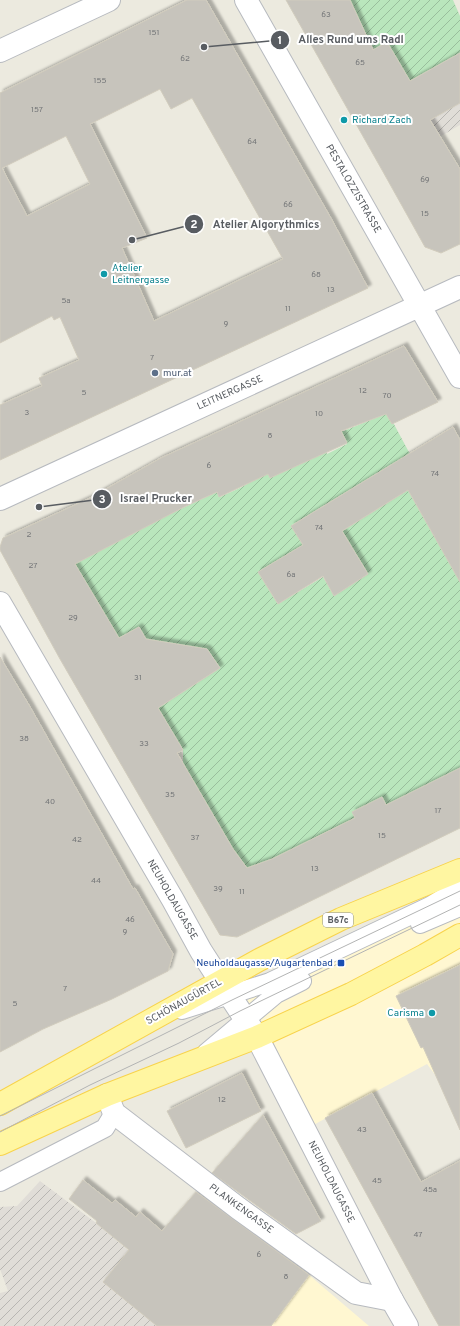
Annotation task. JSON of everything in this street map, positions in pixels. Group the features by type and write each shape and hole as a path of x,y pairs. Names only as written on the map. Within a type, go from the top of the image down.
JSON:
{"main road":[{"name":"SCHÖNAUGÜRTEL","path":"0,1104 152,1020 225,989 259,960 341,919 460,870"},
{"path":"0,1144 111,1104 197,1061 251,1029 351,994 460,935"}],"street":[{"path":"0,51 109,0"},
{"name":"PESTALOZZISTRASSE","path":"246,0 460,378"},
{"name":"LEITNERGASSE","path":"0,499 460,287"},
{"name":"NEUHOLDAUGASSE","path":"0,604 173,900 201,951 251,1029 407,1326"},
{"name":"PLANKENGASSE","path":"111,1104 238,1208 356,1292 392,1300"}],"lane":[{"path":"225,989 270,982 283,977 430,906 460,888"},
{"path":"251,1029 276,994 438,916 460,907"},
{"path":"0,1182 105,1128 111,1104"}],"shaded area":[{"path":"460,53 460,125 441,136 430,120"},
{"path":"460,895 460,1064 436,1076 427,1064 304,1130 235,1006"},
{"path":"40,1181 96,1223 129,1251 157,1326 0,1326 0,1293 8,1291 0,1269 0,1207 17,1206"},
{"path":"309,1275 369,1326 267,1326 286,1305"}],"green space":[{"path":"350,0 453,0 460,16 460,53 410,81 374,49"},
{"path":"388,413 418,469 401,479 392,464 292,525 303,545 259,573 278,604 323,577 334,595 368,574 342,531 408,490 434,536 460,569 460,768 386,805 382,797 355,818 272,859 247,868 233,849 183,763 183,750 158,708 220,668 207,649 146,639 139,627 114,641 112,628 94,595 59,566 217,492 220,497 242,487 321,441 327,454 347,444 341,432"}],"building":[{"path":"187,0 206,0 332,220 368,288 0,460 0,405 42,386 39,378 79,360 60,317 54,320 52,316 0,343 0,93","holes":["160,89 171,109 192,98 283,259 154,321 122,248 147,238 90,124","66,136 90,184 27,216 2,168"]},
{"path":"286,0 350,0 373,50 387,42 410,81 460,53 460,103 430,120 460,169 460,244 441,253 425,247"},
{"path":"404,346 438,402 392,424 386,414 341,431 347,443 270,478 268,474 219,497 217,492 184,507 75,564 119,638 139,627 146,639 207,649 220,668 158,708 183,750 177,753 233,849 247,868 272,859 355,818 352,812 382,797 386,805 460,768 460,828 237,937 220,935 60,659 0,550 0,547 3,538 88,499 161,458"},
{"path":"453,427 460,440 460,582 408,490 342,531 368,574 334,596 323,576 278,604 258,572 303,545 291,526"},
{"path":"0,657 29,705 133,889 135,888 173,954 168,971 112,999 43,1029 0,1052"},
{"name":"Carisma","path":"460,965 460,1130 423,1047 421,1048 396,996"},
{"path":"242,1073 261,1111 186,1148 167,1111"},
{"path":"372,1093 421,1182 460,1161 460,1326 439,1326 325,1118"},
{"path":"263,1115 321,1221 296,1234 212,1173"},
{"path":"83,1180 112,1203 115,1200 136,1217 140,1212 162,1231 196,1192 309,1275 271,1326 157,1326 103,1282 129,1250 96,1223 97,1221 69,1199"}],"tram line":[{"path":"0,1116 232,1000 460,891"},
{"path":"0,1132 90,1085 460,905"}],"place":[{"name":"Alles Rund ums Radl","path":"204,47"},
{"name":"Richard Zach","path":"344,120"},
{"name":"Atelier Algorythmics","path":"132,240"},
{"name":"Atelier Leitnergasse","path":"104,274"},
{"name":"mur.at","path":"155,373"},
{"name":"Israel Prucker","path":"39,507"},
{"name":"Neuholdaugasse/Augartenbad","path":"341,963"},
{"name":"Carisma","path":"432,1013"}]}
